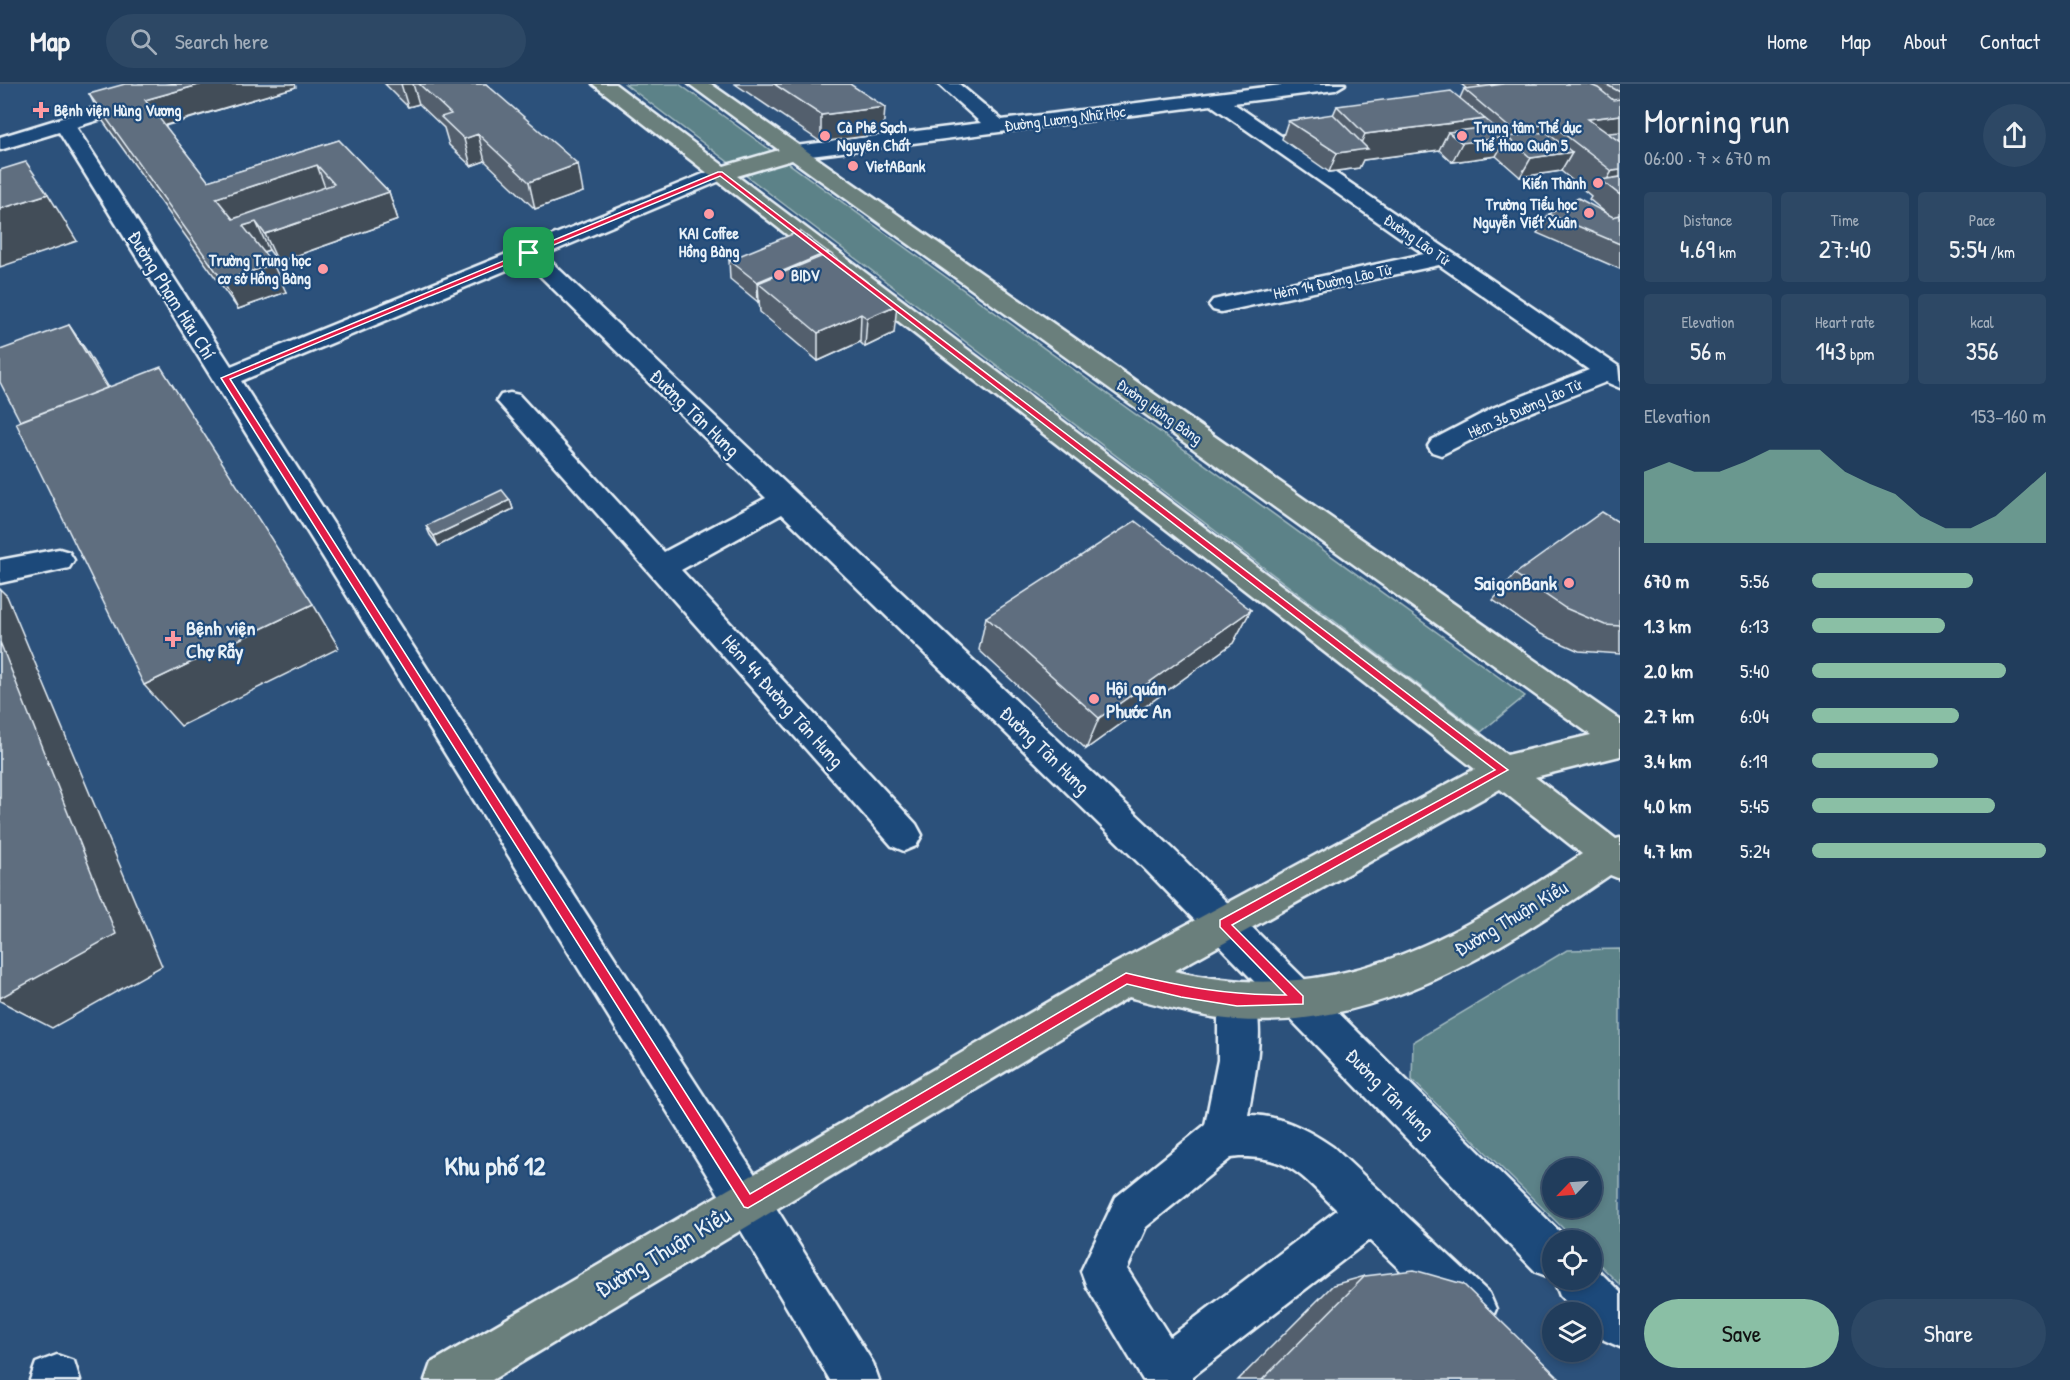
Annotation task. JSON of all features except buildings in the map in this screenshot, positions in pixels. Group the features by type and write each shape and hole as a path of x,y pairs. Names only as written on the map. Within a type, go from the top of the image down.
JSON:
{"main road":[{"path":"603,84 1617,857"},
{"name":"Đường Hồng Bàng","path":"699,84 1620,738"},
{"path":"720,174 795,152"},
{"name":"Đường Thuận Kiều","path":"448,1380 1126,978 1503,770 1620,742"},
{"name":"Đường Thuận Kiều","path":"1126,978 1181,992 1237,1000 1299,1000 1368,988 1430,965 1487,938 1617,857"}],"street":[{"path":"0,144 193,84"},
{"path":"948,84 998,127"},
{"name":"Đường Lương Nhữ Học","path":"795,152 1335,84"},
{"name":"Đường Lão Tử","path":"1215,99 1615,376"},
{"name":"Đường Phạm Hữu Chí","path":"64,124 748,1202 856,1380"},
{"path":"225,378 720,174"},
{"name":"Đường Tân Hưng","path":"529,253 1224,924 1542,1246"},
{"name":"Hẻm 14 Đường Lão Tử","path":"1221,305 1443,257"},
{"name":"Hẻm 36 Đường Lão Tử","path":"1441,446 1504,413 1615,376"},
{"name":"Hẻm 44 Đường Tân Hưng","path":"510,401 904,835"},
{"path":"661,567 786,500"},
{"path":"0,572 13,567 58,560"},
{"path":"1223,1137 1238,1060 1237,1000"},
{"path":"1370,1212 1167,1375 1103,1271 1131,1212 1223,1137 1267,1135 1292,1143 1318,1162 1498,1332"},
{"path":"1586,1290 1620,1324"}],"green space":[{"path":"625,84 679,84 1525,696 1481,732"},
{"path":"1620,949 1620,1285 1602,1267 1602,1230 1565,1230 1553,1218 1602,1218 1602,1158 1542,1158 1542,1208 1412,1080 1413,1042 1567,950"}],"place":[{"name":"Bệnh viện Hùng Vương","path":"41,110"},
{"name":"Cà Phê Sạch Nguyên Chất","path":"825,136"},
{"name":"Trung tâm Thể dục Thể thao Quận 5","path":"1462,136"},
{"name":"VietABank","path":"853,166"},
{"name":"Kiến Thành","path":"1598,183"},
{"name":"Trường Tiểu học Nguyễn Viết Xuân","path":"1589,213"},
{"name":"KAI Coffee Hồng Bàng","path":"709,214"},
{"name":"Trường Trung học cơ sở Hồng Bàng","path":"323,269"},
{"name":"BIDV","path":"779,275"},
{"name":"SaigonBank","path":"1569,583"},
{"name":"Bệnh viện Chợ Rẫy","path":"173,639"},
{"name":"Hội quán Phước An","path":"1094,699"}],"district":[{"name":"Khu phố 12","path":"495,1166"}],"route":[{"path":"720,174 1503,770 1224,924 1299,1000 1237,1000 1181,992 1126,978 748,1202 225,378 529,253 720,174"}]}
